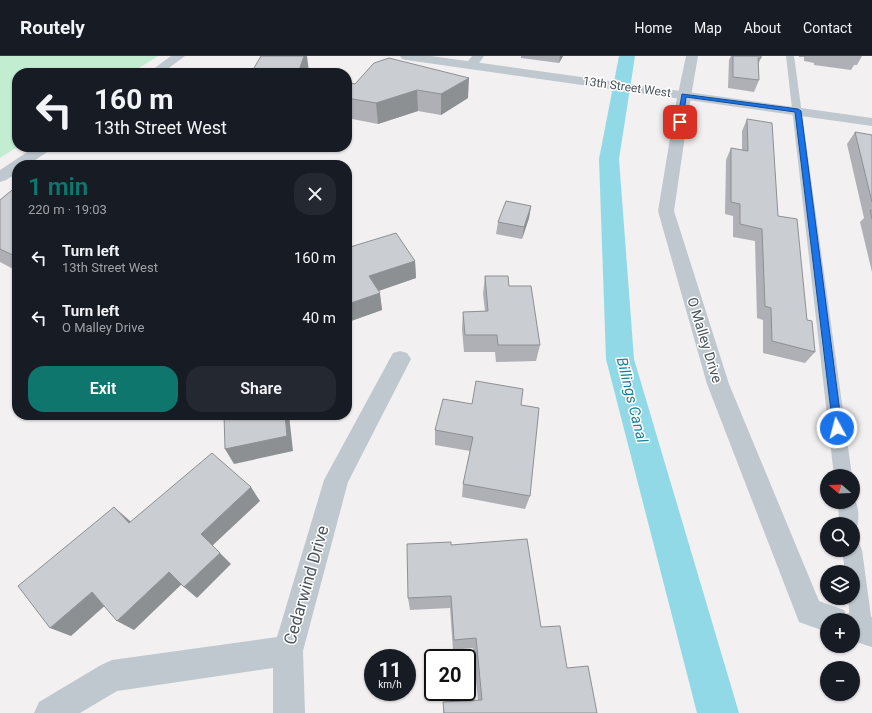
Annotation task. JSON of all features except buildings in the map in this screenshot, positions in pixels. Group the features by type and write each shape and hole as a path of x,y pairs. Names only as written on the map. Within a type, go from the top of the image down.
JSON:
{"street":[{"path":"161,68 179,56"},
{"name":"13th Street West","path":"406,56 475,61 636,89 872,122"},
{"name":"O Malley Drive","path":"692,56 684,96 666,211 718,384 820,614"},
{"path":"26,160 38,152"},
{"path":"0,177 12,169"},
{"name":"Cedarwind Drive","path":"50,713 112,676 288,651 336,480 400,360"},
{"path":"288,651 289,713"}],"lane":[{"path":"790,56 842,469"},
{"path":"853,557 862,629"}],"green space":[{"path":"0,56 158,56 139,68 12,68 12,150 0,158"}],"waterway":[{"name":"Billings Canal","path":"627,56 609,159 620,359 718,713"}],"route":[{"path":"680,122 684,96 798,111 837,428"}]}
